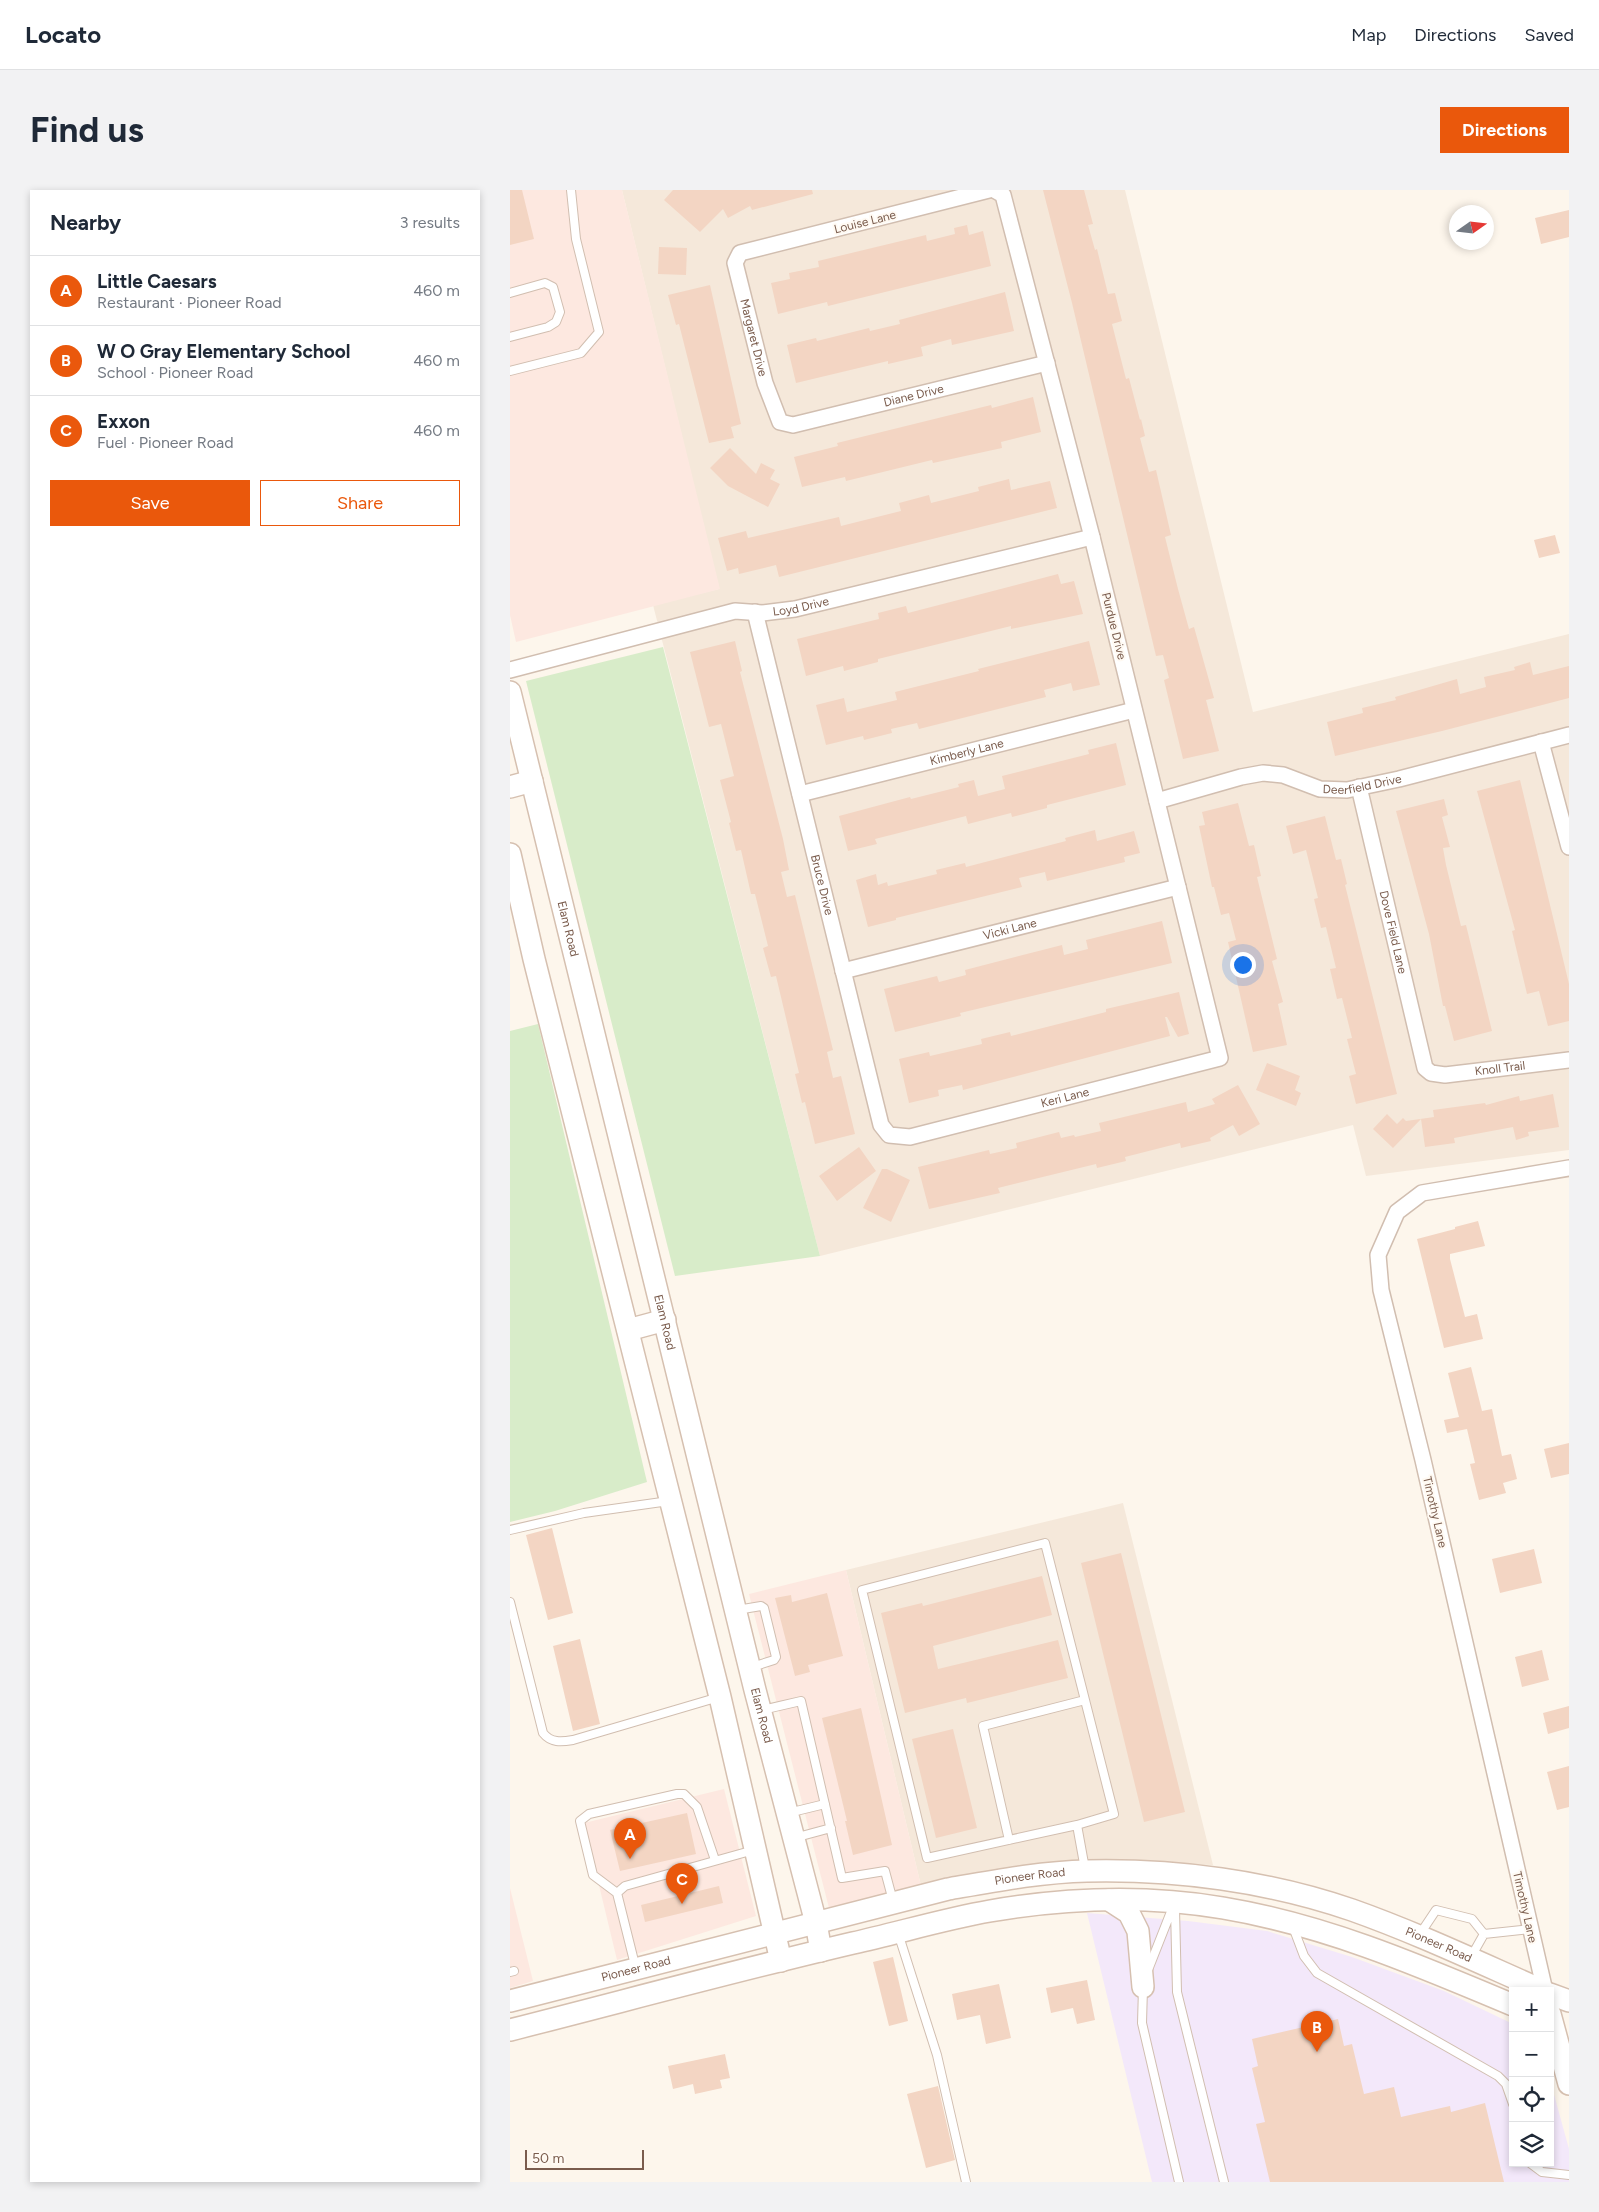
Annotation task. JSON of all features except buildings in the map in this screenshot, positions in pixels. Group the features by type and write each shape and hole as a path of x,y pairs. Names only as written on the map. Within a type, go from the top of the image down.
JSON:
{"main road":[{"name":"Elam Road","path":"511,702 665,1320 749,1668 816,1923 821,1951"},
{"path":"510,787 532,781"},
{"path":"510,854 534,959 720,1697 773,1934 781,1961"},
{"path":"628,1330 665,1320"},
{"path":"720,1697 757,1700"},
{"path":"1086,1871 1087,1900"},
{"name":"Pioneer Road","path":"510,2001 948,1889 1004,1880 1086,1871 1183,1874 1248,1884 1331,1904 1419,1935 1535,1987"},
{"path":"1174,1902 1186,1890 1195,1888 1241,1892 1317,1910 1331,1904"},
{"path":"510,2030 821,1951 990,1911 1087,1900 1174,1902 1223,1908 1317,1929 1395,1956 1509,2003"},
{"path":"1110,1900 1129,1913 1138,1931 1143,1987"},
{"path":"636,1969 642,1996"},
{"path":"1554,1995 1569,2001"},
{"path":"1555,2021 1569,2084"}],"street":[{"name":"Louise Lane","path":"740,253 996,192"},
{"name":"Purdue Drive","path":"996,192 1047,363 1092,537 1220,1058"},
{"name":"Margaret Drive","path":"740,253 735,264 765,383 780,422"},
{"name":"Diane Drive","path":"780,422 793,426 1047,363"},
{"name":"Loyd Drive","path":"510,670 734,611 795,610 1092,537"},
{"name":"Bruce Drive","path":"755,612 881,1125 889,1136 910,1137"},
{"name":"Kimberly Lane","path":"800,794 1134,710"},
{"name":"Deerfield Drive","path":"1157,801 1241,777 1263,773 1283,775 1320,789 1347,790 1399,779 1569,735"},
{"path":"1541,742 1569,847"},
{"name":"Dove Field Lane","path":"1359,787 1425,1068 1430,1073"},
{"name":"Vicki Lane","path":"843,971 1178,887"},
{"name":"Keri Lane","path":"910,1137 1220,1058"},
{"name":"Knoll Trail","path":"1430,1073 1444,1075 1569,1060"},
{"name":"Timothy Lane","path":"1543,1987 1425,1470 1381,1290 1378,1256 1397,1212 1422,1193 1569,1168"}],"lane":[{"path":"510,371 581,353 599,332 576,239 571,190"},
{"path":"510,293 545,284 553,287 560,312 556,322 548,327 510,337"},
{"path":"510,1530 584,1513 670,1501"},
{"path":"1045,1543 1085,1700 1114,1814 1077,1825 927,1858 862,1590 1045,1543"},
{"path":"510,1602 543,1733 549,1740 562,1742 573,1740 720,1697"},
{"path":"735,1610 761,1606 764,1608 776,1657 774,1660 749,1668"},
{"path":"757,1700 801,1701 842,1878 884,1871 894,1903"},
{"path":"1009,1840 983,1726 1085,1700"},
{"path":"636,1969 617,1893 593,1875 580,1821 589,1814 676,1794 684,1794 697,1807 715,1860"},
{"path":"787,1814 825,1804"},
{"path":"1077,1825 1086,1871"},
{"path":"793,1838 831,1828"},
{"path":"617,1893 625,1886 754,1850"},
{"path":"1174,1902 1143,1987 1142,2023 1180,2182"},
{"path":"1174,1902 1177,1992 1224,2182"},
{"path":"1419,1935 1436,1910 1472,1919 1484,1934"},
{"path":"1291,1923 1304,1956 1317,1973 1498,2076 1506,2084 1509,2093"},
{"path":"1484,1934 1530,1929"},
{"path":"898,1933 936,2055 966,2182"},
{"path":"1470,1958 1484,1934"},
{"path":"1535,2167 1542,2172 1569,2175"}],"shaded area":[{"path":"510,190 622,190 720,589 516,642 510,615"},
{"path":"622,190 1125,190 1253,712 1569,634 1569,1150 1366,1176 1353,1125 820,1256 653,605 719,589"},
{"path":"1123,1503 1213,1865 1075,1861 922,1890 846,1570"},
{"path":"846,1570 922,1890 829,1908 749,1594"},
{"path":"724,1789 756,1916 617,1960 584,1823"},
{"path":"510,1888 533,1981 510,1988"},
{"path":"1087,1913 1188,1921 1267,1931 1352,1957 1444,1991 1509,2022 1509,2167 1554,2167 1554,2095 1569,2149 1569,2182 1152,2182"}],"green space":[{"path":"663,647 820,1256 675,1276 526,681"},
{"path":"538,1024 647,1482 555,1511 510,1522 510,1031"}],"place":[{"name":"Little Caesars","path":"630,1859"},
{"name":"Exxon","path":"682,1904"},
{"name":"W O Gray Elementary School","path":"1317,2052"}]}
